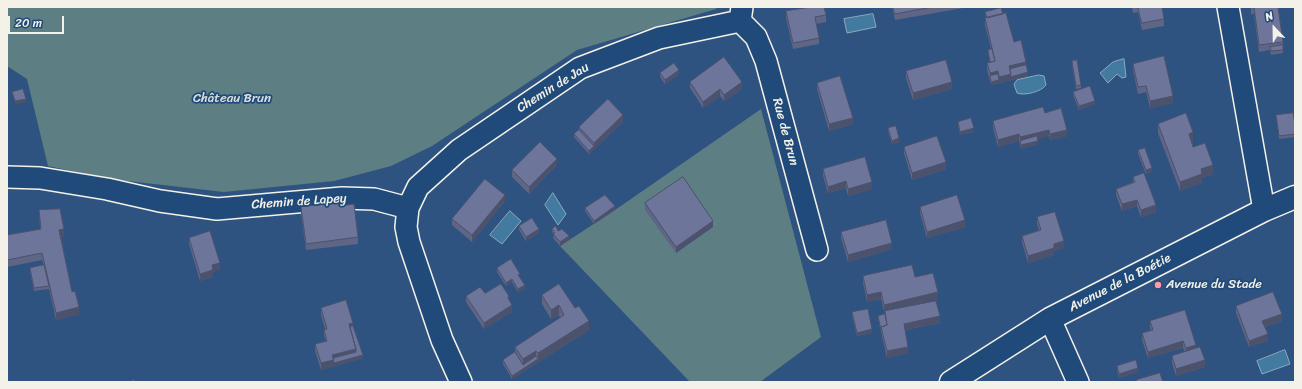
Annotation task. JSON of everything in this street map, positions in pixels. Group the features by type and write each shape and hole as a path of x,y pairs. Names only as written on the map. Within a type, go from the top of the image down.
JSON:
{"main road":[{"name":"Avenue de la Boétie","path":"951,382 1050,319 1264,210 1295,197"}],"street":[{"path":"1228,7 1264,210"},
{"name":"Chemin de Jau","path":"408,208 418,187 458,150 580,68 659,38 741,14"},
{"name":"Rue de Brun","path":"741,14 756,37 766,61 817,250"},
{"name":"Chemin de Lapey","path":"7,177 47,179 107,188 160,201 217,209 342,198 374,199 408,208"},
{"path":"408,208 406,227 409,242 442,340 462,382"},
{"path":"1050,319 1078,382"}],"green space":[{"name":"Château Brun","path":"7,7 717,7 716,9 577,50 432,146 391,166 334,181 224,192 110,179 48,166 27,79 7,66"},
{"path":"761,109 821,337 760,382 690,382 560,246 615,210"}],"water":[{"path":"873,14 876,27 847,33 844,19"},
{"path":"1124,59 1126,77 1122,78 1117,74 1108,83 1100,73 1113,62"},
{"path":"1039,75 1044,76 1046,85 1044,87 1032,93 1017,93 1014,84 1017,80"},
{"path":"553,193 566,214 558,225 545,205"},
{"path":"510,211 521,221 502,244 490,235"},
{"path":"1285,350 1290,364 1262,374 1257,361"}],"building":[{"path":"812,7 824,7 826,15 815,17 819,38 793,43 786,11"},
{"path":"893,7 932,7 895,14"},
{"path":"1138,7 1162,7 1164,19 1142,23"},
{"path":"1254,7 1278,7 1283,42 1259,45"},
{"path":"1001,8 1003,14 987,18 985,12"},
{"path":"1006,13 1014,42 1021,40 1026,62 1009,66 1011,74 999,77 998,71 990,73 987,63 995,61 985,18"},
{"path":"1283,45 1283,50 1271,51 1270,47"},
{"path":"992,49 995,61 990,62 988,50"},
{"path":"1164,56 1173,96 1150,101 1146,86 1138,87 1133,64"},
{"path":"724,57 742,82 724,95 720,89 703,102 690,82"},
{"path":"946,60 952,82 913,93 906,71"},
{"path":"1077,60 1081,85 1076,86 1072,61"},
{"path":"674,63 679,70 665,80 660,73"},
{"path":"1026,65 1028,72 1011,77 1010,69"},
{"path":"998,74 999,80 991,82 990,76"},
{"path":"840,76 853,118 829,124 817,83"},
{"path":"1090,86 1095,101 1079,106 1073,92"},
{"path":"23,89 26,99 15,101 12,92"},
{"path":"608,99 623,115 594,143 579,127"},
{"path":"1043,107 1045,113 1061,108 1067,130 1050,134 1049,130 1020,137 1019,134 998,140 993,121"},
{"path":"1186,113 1193,132 1189,134 1193,147 1205,143 1213,165 1201,169 1202,174 1180,182 1158,124"},
{"path":"1293,113 1295,134 1279,136 1276,115"},
{"path":"971,118 974,128 960,132 958,122"},
{"path":"896,126 899,138 892,141 888,128"},
{"path":"579,130 594,146 589,151 574,134"},
{"path":"937,136 946,162 912,173 904,147"},
{"path":"1037,136 1038,141 1021,145 1020,141"},
{"path":"540,142 557,159 529,187 512,170"},
{"path":"1145,148 1152,168 1146,170 1138,150"},
{"path":"865,157 872,182 848,189 846,181 828,187 823,169"},
{"path":"1144,173 1156,205 1141,210 1137,200 1122,204 1116,189 1135,182 1133,177"},
{"path":"683,177 713,221 676,247 645,203"},
{"path":"485,179 505,195 472,235 452,219"},
{"path":"605,195 615,206 594,221 585,208"},
{"path":"957,195 965,220 927,232 920,207"},
{"path":"338,203 339,206 354,204 358,237 306,244 301,207"},
{"path":"60,209 64,229 59,230 72,292 75,291 79,307 56,313 42,253 7,260 7,235 41,229 39,210"},
{"path":"1055,212 1064,241 1054,244 1054,248 1028,256 1022,236 1041,230 1037,217"},
{"path":"532,218 539,229 526,237 519,226"},
{"path":"886,220 892,243 848,255 841,232"},
{"path":"556,226 558,231 562,229 569,236 560,242 553,234 555,233 552,229"},
{"path":"210,231 220,263 212,265 213,270 200,274 189,238"},
{"path":"511,259 520,274 518,275 525,285 518,289 512,279 506,283 497,268"},
{"path":"44,265 49,286 34,288 30,268"},
{"path":"912,265 915,277 933,273 938,292 884,305 881,292 867,295 863,276"},
{"path":"501,284 509,296 508,298 512,305 484,323 466,296 480,287 485,293"},
{"path":"559,284 575,308 579,306 589,321 538,353 536,351 523,359 515,347 564,315 559,305 551,310 542,295"},
{"path":"1273,292 1282,314 1262,321 1268,334 1249,341 1236,306"},
{"path":"346,300 353,323 349,324 356,349 332,355 334,360 321,363 315,344 327,341 324,330 327,329 321,308"},
{"path":"936,301 940,316 904,324 908,347 887,351 881,327 887,325 885,311"},
{"path":"868,309 872,329 857,333 852,312"},
{"path":"1185,310 1196,345 1186,348 1183,341 1148,352 1142,333 1153,330 1150,321"},
{"path":"885,314 887,325 881,327 881,330 878,316"},
{"path":"353,326 363,355 334,363 333,358 356,352 350,327"},
{"path":"1200,347 1205,360 1176,369 1172,356"},
{"path":"515,352 523,365 536,356 538,359 512,376 503,360"},
{"path":"1136,360 1138,368 1119,374 1117,366"},
{"path":"1160,373 1163,382 1137,382 1136,380"}],"place":[{"name":"Avenue du Stade","path":"1158,285"}]}
